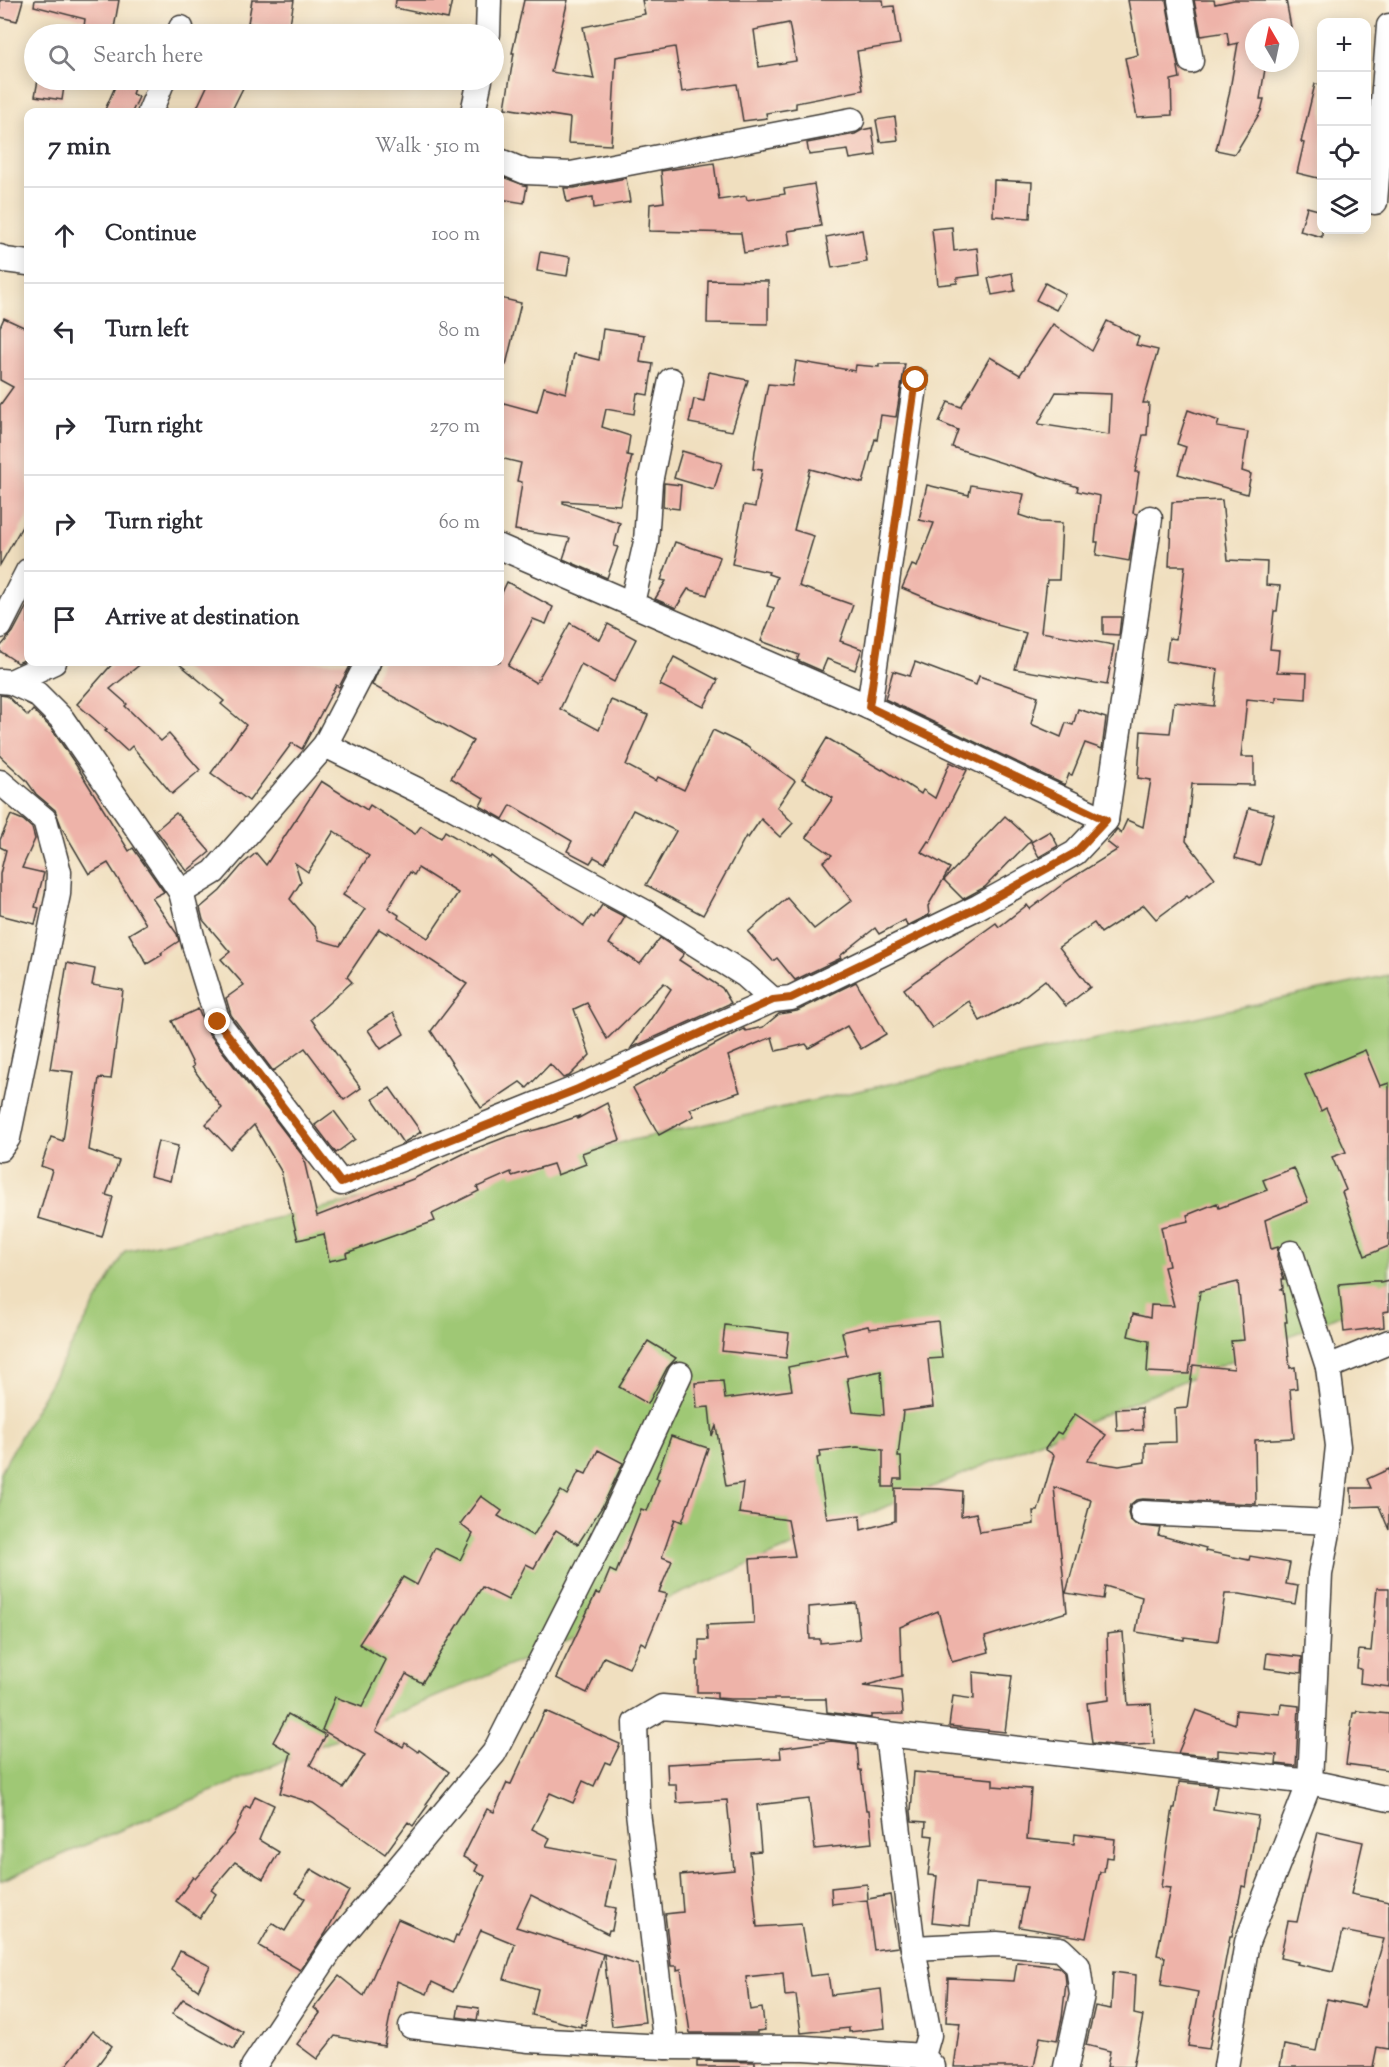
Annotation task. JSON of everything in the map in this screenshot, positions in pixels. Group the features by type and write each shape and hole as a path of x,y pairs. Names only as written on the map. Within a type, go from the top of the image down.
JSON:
{"street":[{"path":"488,24 489,0"},
{"path":"1180,0 1191,61"},
{"path":"1375,202 1389,26"},
{"path":"152,108 159,90"},
{"path":"474,108 478,90"},
{"path":"504,162 526,172 571,174 852,120"},
{"path":"632,603 646,542 650,482 671,380"},
{"path":"869,707 916,380"},
{"path":"6,682 36,694 62,719 181,892 218,1022 341,1183 578,1089 773,1000 791,998 978,907 1075,853 1106,820 1150,518"},
{"path":"504,549 869,707 1106,820"},
{"path":"0,626 24,579"},
{"path":"6,682 44,666"},
{"path":"181,892 214,872 325,745 366,666"},
{"path":"325,745 450,806 643,911 745,975 773,1000"},
{"path":"0,782 45,820 59,872 58,894 8,1138 0,1149"},
{"path":"1226,2067 1247,1942 1310,1782 1320,1574 1330,1522 1338,1446 1328,1367 1291,1252"},
{"path":"1328,1367 1389,1342"},
{"path":"253,2067 332,1948 494,1753 611,1522 680,1374"},
{"path":"1142,1513 1330,1522"},
{"path":"666,2047 638,1812 635,1724 662,1707 1310,1782 1389,1799"},
{"path":"411,2026 529,2040 666,2047 805,2048 928,2062 929,2035 913,1948 887,1734"},
{"path":"913,1948 998,1944 1060,1949 1078,1966 1082,1995 1066,2067"}],"green space":[{"path":"1389,975 1389,1294 0,1881 0,1473 125,1251"}],"building":[{"path":"0,0 23,0 17,21 0,17"},
{"path":"35,0 119,0 115,24 84,24 85,19 34,6"},
{"path":"252,0 294,0 290,24 248,23"},
{"path":"396,0 452,0 448,19 395,8"},
{"path":"524,0 568,0 551,72 594,79 583,27 645,14 642,0 883,0 884,7 894,6 900,44 857,51 863,90 796,103 796,108 766,113 767,118 743,121 737,84 682,92 675,47 616,57 611,145 568,143 570,118 505,108 514,53 512,53","holes":["789,23 796,61 759,67 754,30"]},
{"path":"1128,0 1166,0 1180,78 1171,80 1172,115 1137,117 1125,58 1138,55"},
{"path":"1194,0 1214,0 1215,4 1234,0 1286,0 1289,18 1245,18 1245,72 1264,72 1260,99 1264,99 1261,111 1235,154 1216,150 1238,43 1229,45 1227,32 1201,36"},
{"path":"1315,84 1317,84 1317,178 1297,173 1304,143 1301,142"},
{"path":"36,90 64,90 62,100 35,96"},
{"path":"114,90 133,90 132,94 139,97 134,108 106,108"},
{"path":"205,90 242,90 233,108 197,108"},
{"path":"895,117 898,140 880,142 876,120"},
{"path":"872,128 876,155 850,159 848,150 809,155 807,143 855,134"},
{"path":"714,163 719,200 746,196 747,200 785,194 784,189 814,184 821,226 788,231 790,245 744,253 741,233 649,231 650,204 664,202 661,171"},
{"path":"504,177 527,186 524,203 504,200"},
{"path":"626,178 630,202 594,208 593,197 567,202 564,188"},
{"path":"994,180 1032,182 1030,218 993,216"},
{"path":"1307,207 1317,210 1317,234 1322,234 1322,237 1300,231"},
{"path":"952,227 954,251 977,248 980,275 957,278 957,283 938,285 932,229"},
{"path":"862,230 867,262 832,268 826,237"},
{"path":"540,252 570,257 567,276 537,271"},
{"path":"1012,273 1015,291 992,295 988,278"},
{"path":"708,280 768,281 768,324 707,323"},
{"path":"1045,283 1065,294 1056,310 1036,300"},
{"path":"504,299 521,303 506,365 504,365"},
{"path":"4,318 24,327 24,523 0,565 0,405 13,387 0,380 0,327"},
{"path":"1107,321 1139,337 1136,345 1158,350 1143,403 1149,403 1147,435 1143,435 1135,472 1139,472 1133,513 1137,514 1129,561 1096,555 1098,542 1095,542 1100,496 1077,491 1078,487 952,447 958,430 939,422 948,402 961,407 990,357 1020,375 1053,324 1092,351","holes":["1056,392 1111,394 1109,435 1038,424"]},
{"path":"603,329 644,335 640,362 653,364 648,395 637,393 634,414 606,409 602,427 630,436 627,455 632,456 620,505 563,501 563,503 620,523 614,546 618,547 607,578 563,559 570,538 515,530 522,482 517,481 521,463 504,459 504,403 537,412 544,387 566,393 574,354 599,360"},
{"path":"796,361 855,371 856,365 879,367 879,364 905,364 896,417 881,415 877,440 875,439 863,483 810,469 794,530 814,536 799,586 853,605 840,641 862,649 855,670 827,659 822,671 797,660 799,655 761,641 774,608 767,606 777,577 768,574 769,572 732,564 744,505 755,507 762,470 753,469 768,384 792,386"},
{"path":"709,372 748,380 732,431 689,423 694,399 704,401"},
{"path":"1188,410 1219,421 1217,427 1248,432 1242,471 1251,474 1247,494 1178,474 1186,447 1177,444"},
{"path":"682,451 722,463 714,490 674,478"},
{"path":"664,483 681,485 679,509 663,507"},
{"path":"927,485 969,495 971,485 1024,494 1019,515 1040,522 1062,523 1059,580 1047,580 1041,632 1114,645 1107,685 1015,669 1026,633 997,625 997,623 902,588 912,565 917,567 934,523 919,520"},
{"path":"1222,500 1228,560 1267,562 1266,585 1280,586 1277,611 1274,611 1270,649 1279,650 1277,672 1307,673 1306,699 1276,697 1276,702 1247,699 1241,757 1254,757 1254,785 1192,784 1186,841 1215,878 1156,919 1144,905 1101,933 1094,923 1059,947 1090,987 1066,1006 1045,980 1018,1001 980,1021 969,1001 932,1028 904,989 996,923 999,927 1027,905 1030,909 1067,881 1117,850 1107,842 1117,829 1121,833 1127,820 1143,827 1151,780 1138,778 1141,731 1170,733 1174,702 1214,706 1218,669 1166,661 1169,638 1176,639 1185,566 1169,566 1172,502"},
{"path":"675,542 720,557 707,595 688,589 676,608 655,599 666,581 661,580"},
{"path":"507,582 553,607 546,624 533,619 508,666 536,683 570,623 600,640 608,624 636,639 614,682 581,664 560,709 599,730 611,700 648,715 626,765 656,781 658,777 684,790 713,730 746,746 795,781 777,807 793,823 780,837 761,819 748,838 746,836 703,915 646,885 676,831 633,810 605,863 594,857 590,863 567,851 572,841 511,805 503,819 480,806 484,798 451,778 473,741 372,685 380,666 504,666 504,588"},
{"path":"24,611 24,660 18,663 0,651 0,647 13,632"},
{"path":"1103,617 1121,617 1119,635 1103,634"},
{"path":"674,657 718,680 704,707 660,685"},
{"path":"915,662 976,685 979,676 1038,696 1031,724 1061,737 1066,723 1073,725 1078,709 1106,718 1102,749 1085,743 1072,775 1069,774 1065,785 885,699 893,671 910,676"},
{"path":"110,666 138,666 110,689 161,741 169,734 200,770 172,794 132,746 127,751 77,704"},
{"path":"182,666 350,666 339,687 336,685 302,749 292,743 249,801 211,773 246,725 221,704 224,701"},
{"path":"0,695 7,696 28,716 33,710 51,728 129,851 133,848 164,892 152,898 177,934 179,941 147,964 129,934 146,924 108,863 89,874 62,828 55,810 36,794 26,780 0,756"},
{"path":"827,738 883,769 921,794 923,790 935,798 950,762 967,770 930,842 928,841 921,852 950,868 928,906 929,915 907,926 905,920 879,934 875,928 840,956 841,958 795,980 777,958 773,961 748,932 787,898 814,929 852,900 823,862 832,855 806,837 833,798 802,779"},
{"path":"321,781 367,810 370,805 415,834 421,826 441,838 445,831 490,858 491,856 584,926 591,916 594,918 602,905 625,917 609,944 640,964 660,938 684,954 679,960 722,988 731,1003 631,1048 671,989 664,983 607,1039 587,1003 574,1009 590,1055 569,1076 563,1078 550,1064 527,1088 520,1082 481,1108 431,1031 467,984 388,932 387,934 379,929 347,977 352,982 311,1019 361,1088 344,1100 305,1048 273,1071 231,1015 226,998 244,985 221,959 230,952 203,920 200,908 220,891 243,864 256,853 266,865","holes":["334,831 369,856 343,895 365,909 340,946 319,940 315,928 290,899 301,882 295,863 308,872","418,868 458,893 428,938 398,918 399,915 388,908 410,872 414,875"]},
{"path":"1249,808 1274,814 1260,865 1235,858"},
{"path":"176,813 210,852 187,871 156,830"},
{"path":"11,815 23,820 32,828 35,839 22,868 44,873 35,907 39,908 35,924 0,915 0,874 6,850 0,847 0,840"},
{"path":"1005,816 1031,840 985,887 963,899 944,880"},
{"path":"1050,831 1058,846 1039,857 1031,842"},
{"path":"67,963 95,969 92,985 123,990 111,1079 99,1078 89,1150 119,1161 106,1195 113,1197 102,1237 38,1218 52,1170 41,1166 51,1137 63,1141 73,1072 50,1069"},
{"path":"856,982 886,1034 861,1049 847,1026 809,1048 806,1044 776,1051 772,1037 728,1056 740,1092 690,1109 694,1116 659,1135 633,1088 744,1029 746,1031 763,1027 779,1014 797,1011"},
{"path":"198,1009 207,1031 303,1156 317,1216 413,1179 467,1152 506,1137 579,1116 577,1119 607,1103 620,1140 582,1153 586,1164 557,1175 553,1164 512,1176 511,1172 477,1187 479,1191 432,1214 435,1221 346,1253 347,1257 329,1261 324,1234 298,1240 281,1171 254,1125 230,1149 206,1124 222,1108 192,1067 194,1066 172,1021"},
{"path":"393,1013 404,1034 381,1049 368,1030"},
{"path":"1365,1050 1380,1086 1389,1083 1389,1246 1365,1256 1342,1192 1346,1190 1332,1157 1346,1152 1326,1108 1321,1111 1305,1075"},
{"path":"390,1088 421,1132 403,1143 373,1099"},
{"path":"334,1111 355,1139 336,1153 315,1125"},
{"path":"158,1141 178,1146 170,1181 150,1176"},
{"path":"1294,1168 1308,1202 1265,1220 1271,1249 1278,1247 1277,1257 1284,1279 1282,1279 1283,1288 1281,1289 1287,1322 1285,1322 1290,1368 1295,1367 1297,1388 1290,1389 1294,1438 1255,1440 1256,1504 1143,1499 1136,1500 1130,1505 1128,1513 1135,1525 1160,1528 1158,1535 1206,1548 1205,1551 1249,1560 1250,1556 1290,1563 1286,1584 1298,1586 1295,1604 1240,1594 1225,1594 1218,1641 1184,1637 1184,1640 1136,1632 1142,1597 1105,1586 1103,1599 1066,1593 1091,1500 1054,1487 1067,1612 985,1637 989,1652 952,1662 938,1611 900,1627 902,1676 863,1686 901,1691 903,1714 871,1715 871,1718 827,1712 826,1699 731,1699 717,1698 717,1692 697,1692 699,1640 708,1640 707,1625 754,1623 750,1559 795,1556 788,1520 739,1513 743,1483 726,1486 716,1426 712,1436 709,1407 697,1408 695,1383 723,1381 725,1399 792,1390 788,1367 847,1355 842,1332 868,1326 869,1329 938,1321 942,1358 928,1359 933,1407 903,1411 898,1457 901,1457 902,1479 895,1479 894,1487 883,1487 883,1450 857,1447 820,1451 821,1457 817,1458 827,1519 860,1515 861,1530 895,1521 895,1488 939,1489 962,1491 961,1516 976,1513 980,1532 1034,1524 1033,1511 1038,1511 1054,1455 1045,1449 1057,1432 1061,1434 1075,1414 1106,1435 1087,1461 1119,1466 1145,1462 1145,1443 1176,1442 1175,1409 1187,1408 1193,1365 1234,1369 1231,1341 1244,1340 1238,1282 1200,1291 1189,1374 1147,1372 1149,1341 1128,1336 1133,1314 1150,1318 1151,1305 1174,1306 1164,1267 1169,1266 1161,1227 1189,1221 1187,1215 1217,1203 1219,1208 1267,1190 1263,1180","holes":["881,1371 884,1415 853,1412 847,1378","856,1603 860,1639 820,1643 820,1639 810,1639 809,1607"]},
{"path":"1380,1281 1380,1283 1389,1281 1389,1311 1383,1312 1384,1327 1344,1332 1339,1284"},
{"path":"725,1325 789,1333 786,1358 722,1351"},
{"path":"648,1341 676,1358 667,1368 648,1404 619,1387"},
{"path":"1142,1408 1143,1430 1117,1431 1116,1409"},
{"path":"671,1436 708,1448 682,1522 675,1519 662,1557 672,1561 659,1592 667,1594 646,1645 641,1642 629,1668 604,1657 587,1693 556,1678 596,1593 600,1594 610,1570 616,1573 641,1509 647,1511"},
{"path":"598,1450 623,1463 602,1507 578,1544 556,1530 534,1568 526,1564 508,1600 482,1587 422,1683 406,1674 376,1731 403,1747 405,1743 418,1752 419,1750 449,1772 413,1826 408,1822 385,1854 313,1803 280,1793 291,1753 273,1742 288,1714 326,1735 310,1765 343,1788 365,1755 322,1730 335,1697 362,1707 386,1660 359,1644 403,1577 417,1585 435,1548 460,1560 473,1534 460,1524 481,1496 502,1511 498,1516 533,1536 561,1491 567,1495 579,1471 586,1474"},
{"path":"1389,1469 1389,1530 1379,1506 1352,1507 1351,1488 1371,1488 1367,1479"},
{"path":"1377,1588 1389,1588 1389,1687 1360,1683 1361,1669 1357,1668 1359,1650 1371,1651"},
{"path":"1123,1632 1128,1705 1151,1704 1154,1744 1121,1746 1092,1743 1087,1703 1109,1700 1107,1634"},
{"path":"1267,1653 1302,1657 1301,1673 1265,1668"},
{"path":"973,1672 1012,1676 1005,1732 949,1726 953,1696 974,1699"},
{"path":"1281,1704 1299,1706 1296,1766 1276,1764 1277,1755 1218,1750 1218,1757 1178,1753 1196,1710 1235,1724 1236,1710 1280,1714"},
{"path":"545,1711 620,1744 610,1764 605,1762 594,1786 583,1781 573,1803 550,1793 532,1829 550,1838 546,1846 616,1859 606,1906 616,1908 612,1930 609,1930 608,1934 531,1895 516,1927 603,1954 585,2025 581,2024 581,2027 532,2015 538,1989 504,1979 515,1944 481,1930 453,1992 432,1982 427,1994 397,1981 384,2046 335,2036 317,2059 297,2044 320,2013 314,2008 339,1976 364,1996 398,1919 453,1943 456,1935 458,1936 485,1876 475,1871 478,1865 463,1857 487,1809 494,1812 507,1783 511,1784"},
{"path":"1357,1711 1389,1714 1389,1770 1346,1764 1353,1713"},
{"path":"831,1741 857,1744 866,1810 869,1810 872,1843 815,1849 809,1799 757,1805 761,1851 750,1852 757,1927 801,1924 810,1976 828,1974 831,1995 881,1989 885,2028 849,2032 849,2028 801,2033 796,1995 785,1996 783,1973 746,1977 750,2010 762,2008 765,2030 757,2031 757,2033 690,2033 681,1969 677,1970 677,1966 671,1966 665,1914 683,1912 680,1875 734,1870 727,1800 677,1803 676,1784 668,1784 667,1764 781,1758 780,1748"},
{"path":"914,1772 993,1779 993,1786 1031,1789 1027,1839 1074,1844 1075,1834 1115,1839 1113,1858 1106,1857 1104,1872 1100,1872 1086,1938 1019,1927 1027,1887 975,1883 970,1926 932,1922 937,1876 928,1875 933,1836 925,1835 926,1822 912,1821"},
{"path":"1179,1782 1217,1786 1213,1809 1258,1816 1246,1887 1242,1886 1232,1936 1230,1936 1209,2049 1188,2046 1198,1992 1161,1985 1165,1957 1157,1955 1170,1888 1161,1887"},
{"path":"255,1796 274,1805 259,1840 279,1852 263,1879 235,1862 211,1890 216,1894 200,1918 176,1901 193,1877 195,1879 234,1833 246,1806 250,1808"},
{"path":"1318,1832 1363,1842 1351,1894 1389,1902 1389,2049 1377,2047 1373,2067 1280,2067 1284,2045 1316,2051 1327,1999 1364,2007 1384,1939 1343,1931 1333,1972 1280,1958 1288,1921 1297,1922"},
{"path":"311,1869 349,1891 325,1934 300,1970 259,1946 272,1923 285,1931 305,1898 296,1893"},
{"path":"867,1884 868,1899 890,1895 898,1947 874,1950 867,1900 832,1904 831,1888"},
{"path":"180,1951 210,1966 198,1990 171,1970"},
{"path":"604,1954 638,1965 645,2022 612,2026"},
{"path":"1017,1962 1058,1967 1065,1973 1062,2018 1057,2040 1040,2037 1034,2067 954,2067 960,2023 946,2022 948,1978 1014,1981"},
{"path":"1113,1972 1136,1975 1134,2014 1143,2016 1133,2067 1107,2067 1110,2051 1086,2045 1095,2006 1111,2009"},
{"path":"183,1999 243,2032 234,2049 172,2014"},
{"path":"459,2005 479,2008 477,2020 457,2017"},
{"path":"93,2031 112,2046 96,2067 65,2067"},
{"path":"697,2061 755,2062 755,2067 697,2067"}],"route":[{"path":"218,1022 341,1183 578,1089 773,1000 791,998 978,907 1075,853 1106,820 869,707 916,380"}]}
